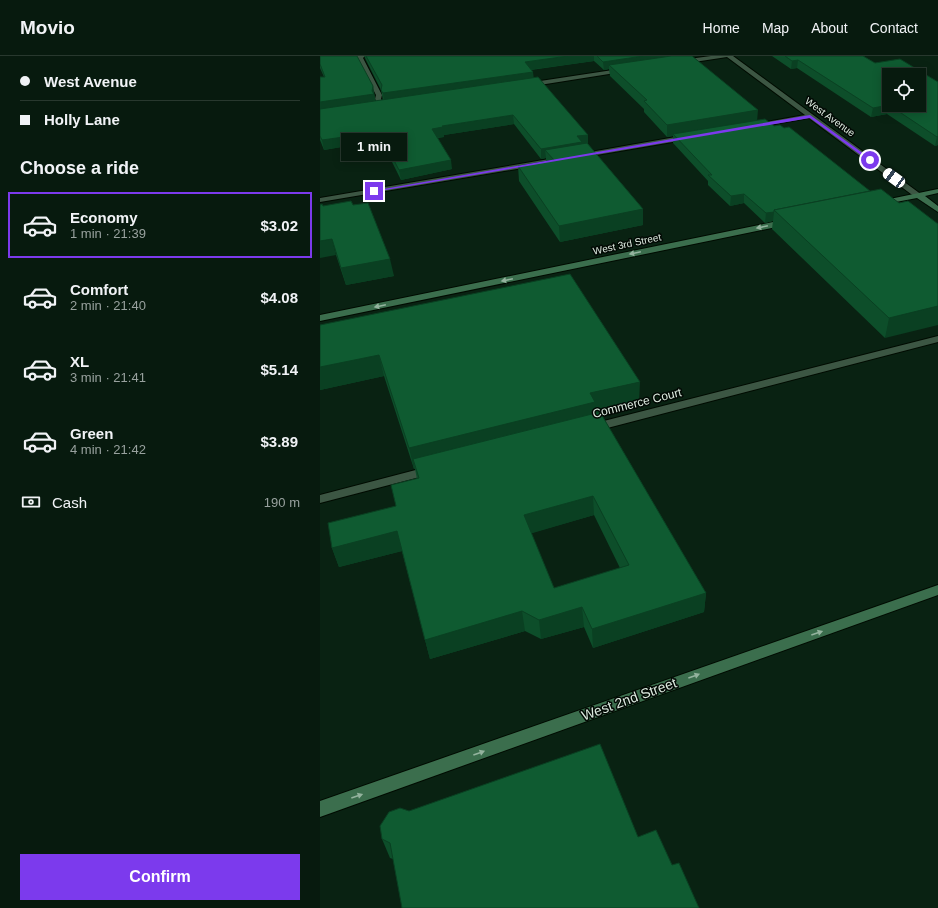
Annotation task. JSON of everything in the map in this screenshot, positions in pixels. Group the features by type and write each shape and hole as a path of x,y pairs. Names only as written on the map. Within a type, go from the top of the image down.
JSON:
{"main road":[{"path":"869,206 938,191"},
{"name":"West Avenue","path":"918,196 938,210"},
{"name":"West 3rd Street","path":"320,318 794,221"},
{"name":"West 2nd Street","path":"320,809 938,590"}],"street":[{"path":"362,56 359,56 379,95 378,99 382,106"},
{"path":"670,64 725,56"},
{"name":"West Avenue","path":"729,56 918,196"},
{"path":"522,85 631,70"},
{"path":"374,107 390,105"},
{"path":"744,128 810,116"},
{"path":"320,200 698,135"},
{"name":"Commerce Court","path":"579,432 938,339"},
{"path":"320,499 442,467"}],"building":[{"path":"320,56 357,56 373,86 372,91 374,94 320,102 320,77 325,77 320,64"},
{"path":"366,56 568,56 525,62 533,72 383,93 381,90 382,85"},
{"path":"597,56 643,56 603,62"},
{"path":"671,56 692,56 758,110 667,125 644,101 647,100 609,65"},
{"path":"785,56 863,56 875,63 900,59 915,68 882,68 882,106 873,108 798,60 792,61"},
{"path":"926,75 938,82 937,137 900,112 926,112"},
{"path":"538,77 588,135 577,136 582,142 541,149 513,115 442,126 443,127 432,129 451,160 399,170 384,141 355,145 351,136 322,140 320,136 320,109"},
{"path":"765,119 774,126 780,125 784,128 789,127 870,191 774,210 774,212 766,213 744,194 731,196 708,175 712,175 673,134"},
{"path":"587,143 643,209 559,226 518,166 554,160 545,150"},
{"path":"881,189 899,203 908,201 938,224 938,306 889,318 774,210"},
{"path":"351,201 353,205 368,203 390,259 341,268 332,239 320,241 320,205 322,204 323,206"},
{"path":"570,274 640,382 590,393 595,402 409,448 379,355 320,367 320,325"},
{"path":"600,412 706,593 592,629 582,607 539,620 522,611 425,640 397,531 332,548 328,523 396,506 391,485 419,478 413,459","holes":["593,496 629,565 554,588 524,515"]},
{"path":"600,744 638,837 656,830 672,865 679,863 699,908 402,908 390,843 382,839 380,826 389,812 400,808 409,811"}],"route":[{"path":"374,191 810,116 870,160"}]}
